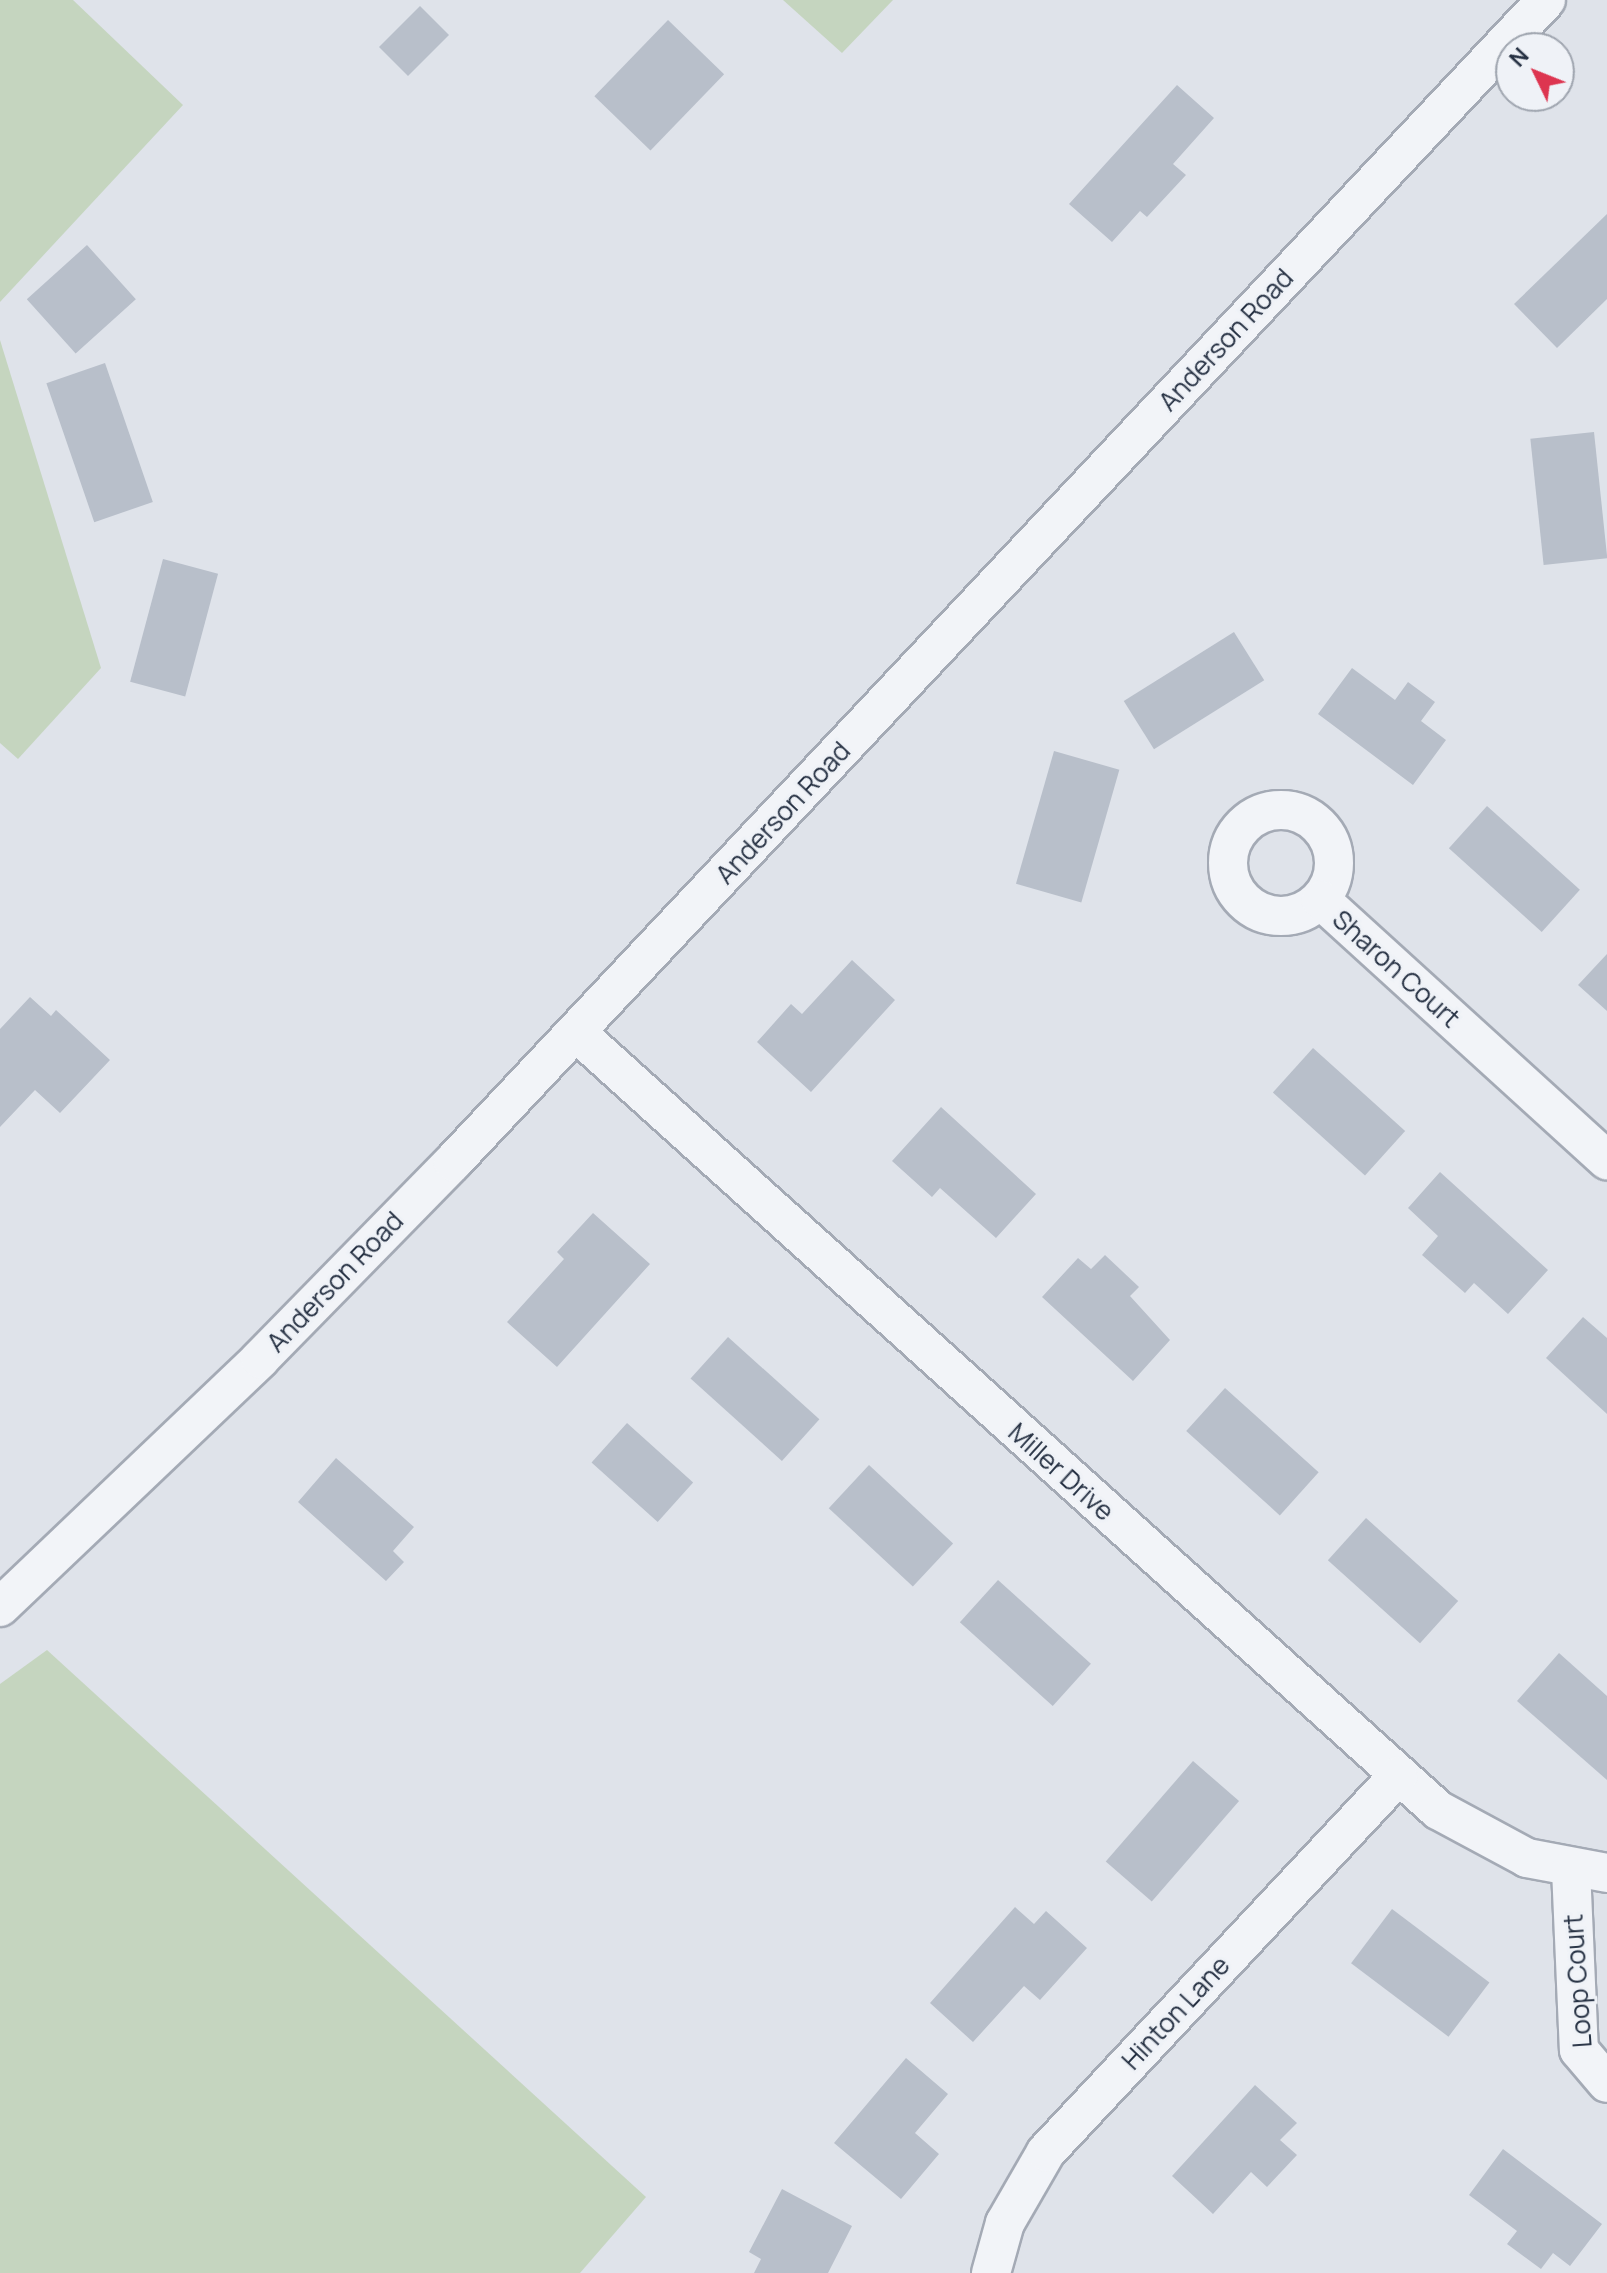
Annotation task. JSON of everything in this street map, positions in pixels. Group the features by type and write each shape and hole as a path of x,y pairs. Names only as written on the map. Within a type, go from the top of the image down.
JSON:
{"street":[{"name":"Anderson Road","path":"0,1607 260,1359 577,1033 1546,0"},
{"name":"Sharon Court","path":"1293,810 1313,820 1335,858 1332,881 1321,900 1286,917 1249,907 1229,875 1234,837 1249,820 1270,811 1293,810"},
{"name":"Sharon Court","path":"1321,900 1607,1160"},
{"name":"Miller Drive","path":"577,1033 1398,1776 1486,1839 1589,1871"},
{"name":"Hinton Lane","path":"991,2273 1005,2223 1046,2152 1398,1776"},
{"name":"Loop Court","path":"1589,1871 1579,2050 1607,2083"}],"green space":[{"path":"0,0 73,0 183,105 0,302"},
{"path":"783,0 893,0 842,53"},
{"path":"0,340 101,668 18,759 0,743"},
{"path":"47,1650 646,2197 580,2273 0,2273 0,1684"}],"building":[{"path":"420,6 449,35 408,76 379,47"},
{"path":"668,20 724,74 650,150 594,96"},
{"path":"1177,85 1214,118 1173,164 1186,175 1147,217 1140,211 1112,242 1069,204"},
{"path":"1607,214 1607,299 1557,348 1514,304"},
{"path":"87,245 136,299 76,353 27,299"},
{"path":"105,363 153,502 94,522 46,383"},
{"path":"1594,432 1607,558 1544,565 1530,439"},
{"path":"163,559 218,574 185,696 130,682"},
{"path":"1234,632 1264,680 1154,749 1124,701"},
{"path":"1352,668 1395,700 1408,682 1435,702 1421,721 1446,740 1413,785 1318,714"},
{"path":"1054,751 1119,770 1081,902 1016,884"},
{"path":"1487,806 1580,890 1542,932 1449,848"},
{"path":"1607,954 1607,1011 1578,985"},
{"path":"852,960 895,1000 811,1092 757,1042 791,1004 802,1014"},
{"path":"30,997 51,1016 56,1010 110,1060 60,1113 35,1090 0,1127 0,1029"},
{"path":"1313,1048 1405,1131 1365,1176 1273,1093"},
{"path":"941,1107 1036,1194 996,1238 940,1188 932,1197 892,1161"},
{"path":"1440,1172 1548,1270 1508,1314 1474,1283 1465,1293 1422,1255 1438,1236 1408,1208"},
{"path":"593,1213 650,1264 557,1367 507,1322 564,1259 557,1252"},
{"path":"1105,1255 1139,1287 1130,1296 1170,1340 1133,1381 1042,1297 1078,1258 1091,1269"},
{"path":"1583,1317 1607,1338 1607,1414 1546,1358"},
{"path":"728,1337 819,1419 782,1461 691,1379"},
{"path":"1225,1388 1319,1472 1280,1515 1186,1431"},
{"path":"627,1423 693,1483 658,1522 592,1462"},
{"path":"336,1458 414,1527 393,1551 404,1562 386,1581 298,1502"},
{"path":"869,1465 953,1543 913,1587 829,1508"},
{"path":"1366,1518 1458,1601 1420,1643 1328,1560"},
{"path":"998,1580 1091,1664 1053,1706 960,1622"},
{"path":"1559,1653 1607,1696 1607,1780 1517,1701"},
{"path":"1193,1761 1239,1801 1152,1901 1106,1861"},
{"path":"1015,1907 1034,1924 1046,1911 1087,1948 1040,2000 1024,1986 973,2042 930,2003"},
{"path":"1392,1909 1489,1982 1449,2037 1351,1963"},
{"path":"906,2058 948,2094 915,2133 939,2154 901,2199 834,2143"},
{"path":"1255,2085 1297,2123 1280,2140 1297,2155 1267,2187 1251,2172 1213,2214 1172,2176"},
{"path":"1503,2149 1602,2224 1570,2266 1553,2253 1541,2269 1507,2244 1517,2231 1469,2195"},
{"path":"782,2189 852,2226 828,2273 754,2273 761,2259 749,2252"}]}
